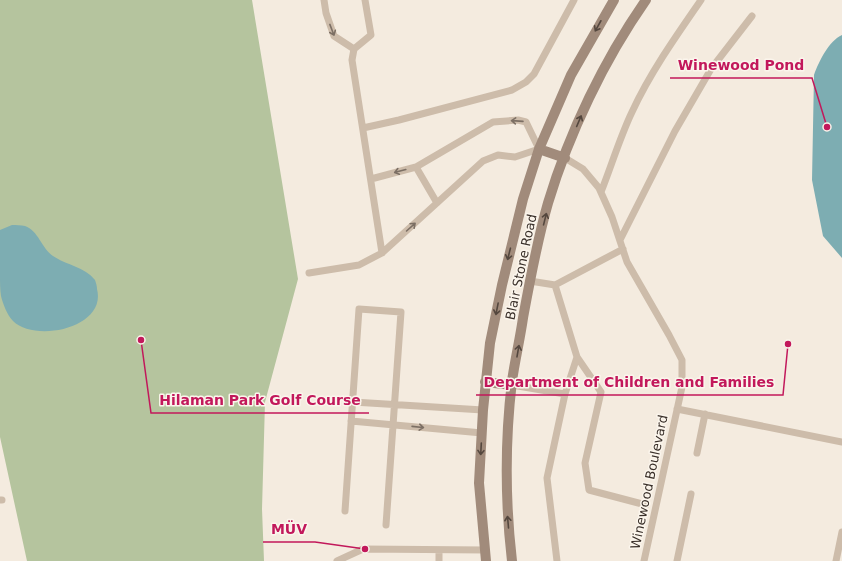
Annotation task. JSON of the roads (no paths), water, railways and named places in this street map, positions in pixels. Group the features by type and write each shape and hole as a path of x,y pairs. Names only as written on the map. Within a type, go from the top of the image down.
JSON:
{"main road":[{"name":"Blair Stone Road","path":"486,561 479,484 483,410 490,343 502,284 523,199 539,149 571,75 614,0"},
{"name":"Blair Stone Road","path":"512,561 507,505 506,449 512,385 530,281 548,203 580,118 604,68 646,0"},
{"path":"539,149 565,158"},
{"path":"485,382 512,385"}],"lane":[{"path":"324,0 326,13 334,36 354,49"},
{"path":"365,0 371,35 354,49 352,60 382,253"},
{"path":"363,128 512,90 526,82 534,74 574,0"},
{"path":"601,192 632,113 648,83 700,0"},
{"path":"620,240 671,138 711,69 752,16"},
{"path":"309,273 359,265 382,253 483,161 498,154 514,157 539,149 526,122 518,120 492,122 416,167 371,179"},
{"name":"Winewood Boulevard","path":"565,158 583,169 599,188 612,217 627,262 682,360 682,387 644,561"},
{"path":"416,167 437,203"},
{"path":"530,281 555,285 623,249"},
{"path":"555,285 577,357 601,392 585,463 589,490 646,505"},
{"path":"345,511 359,309 401,312 386,525"},
{"path":"557,561 547,478 565,394 577,357"},
{"path":"512,385 565,394"},
{"path":"353,402 483,410"},
{"name":"Winewood Boulevard","path":"677,409 842,442"},
{"path":"696,453 705,414"},
{"path":"351,421 482,433"},
{"path":"677,561 691,494"},
{"path":"836,561 842,532"},
{"path":"338,561 363,549 485,550"},
{"path":"439,550 439,561"},
{"path":"356,561 357,552"}],"water":[{"path":"842,35 842,258 823,236 812,180 814,75 829,47"},
{"path":"12,225 29,228 37,235 49,253 58,259 81,269 95,280 97,288 97,302 91,314 81,322 67,328 52,331 37,331 23,328 11,319 4,306 1,294 0,230"}],"place":[{"name":"Winewood Pond","path":"827,127"},
{"name":"Hilaman Park Golf Course","path":"141,340"},
{"name":"Department of Children and Families","path":"788,344"},
{"name":"MÜV","path":"365,549"}]}
